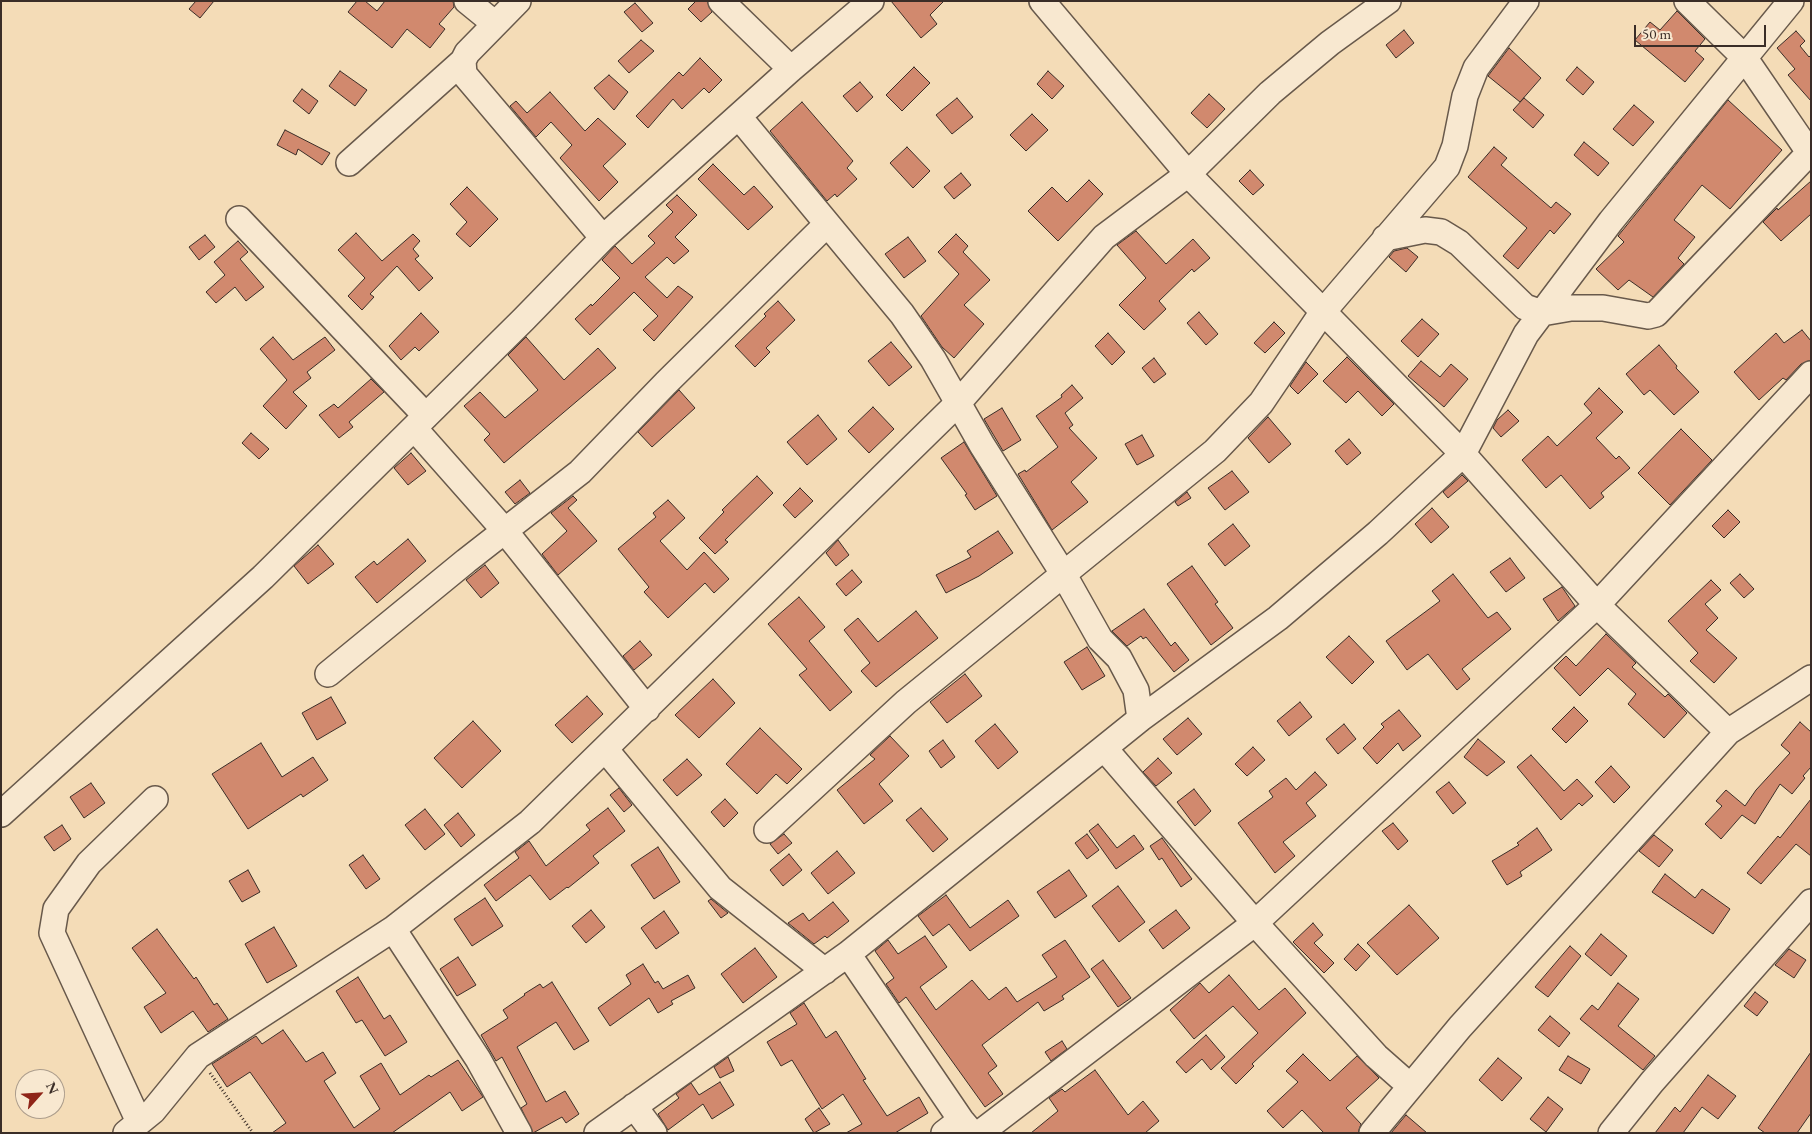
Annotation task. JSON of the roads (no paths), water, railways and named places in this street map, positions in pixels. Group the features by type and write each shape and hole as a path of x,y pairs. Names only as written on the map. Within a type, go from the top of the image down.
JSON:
{"street":[{"path":"467,1 494,23"},
{"path":"349,163 463,61 494,23 518,1"},
{"path":"721,1 791,69"},
{"path":"1,814 263,577 603,238 791,69 871,1"},
{"path":"1042,1 1188,174 1322,313 1463,454 1597,604 1728,732"},
{"path":"155,799 89,862 56,908 52,933 132,1128 153,1111 198,1056 393,928 530,822 958,403 1104,237 1188,174 1270,94 1330,43 1388,1"},
{"path":"767,830 906,702 1215,451 1261,403 1322,313 1447,167 1455,146 1465,96 1476,68 1526,1"},
{"path":"1386,238 1425,230 1440,232 1459,243 1525,307 1542,313 1571,308 1603,308 1648,316 1656,314 1810,154 1744,57 1687,1"},
{"path":"597,1133 848,954 1140,719 1278,618 1378,533 1463,454 1526,334 1611,221 1791,1"},
{"path":"463,61 464,74 603,238"},
{"path":"739,117 902,314 933,360 982,445 1064,575 1100,639 1119,658 1136,690 1140,719"},
{"path":"239,219 420,422 647,709"},
{"path":"328,674 580,472 666,383 826,224"},
{"path":"848,954 964,1130 1255,923 1597,604 1811,374"},
{"path":"1372,1133 1410,1086 1728,732 1811,678"},
{"path":"1104,748 1255,923 1376,1056 1410,1086"},
{"path":"605,749 720,888 825,971"},
{"path":"1611,1133 1652,1082 1811,902"},
{"path":"393,928 478,1059 519,1133"},
{"path":"634,1106 654,1133"}]}
